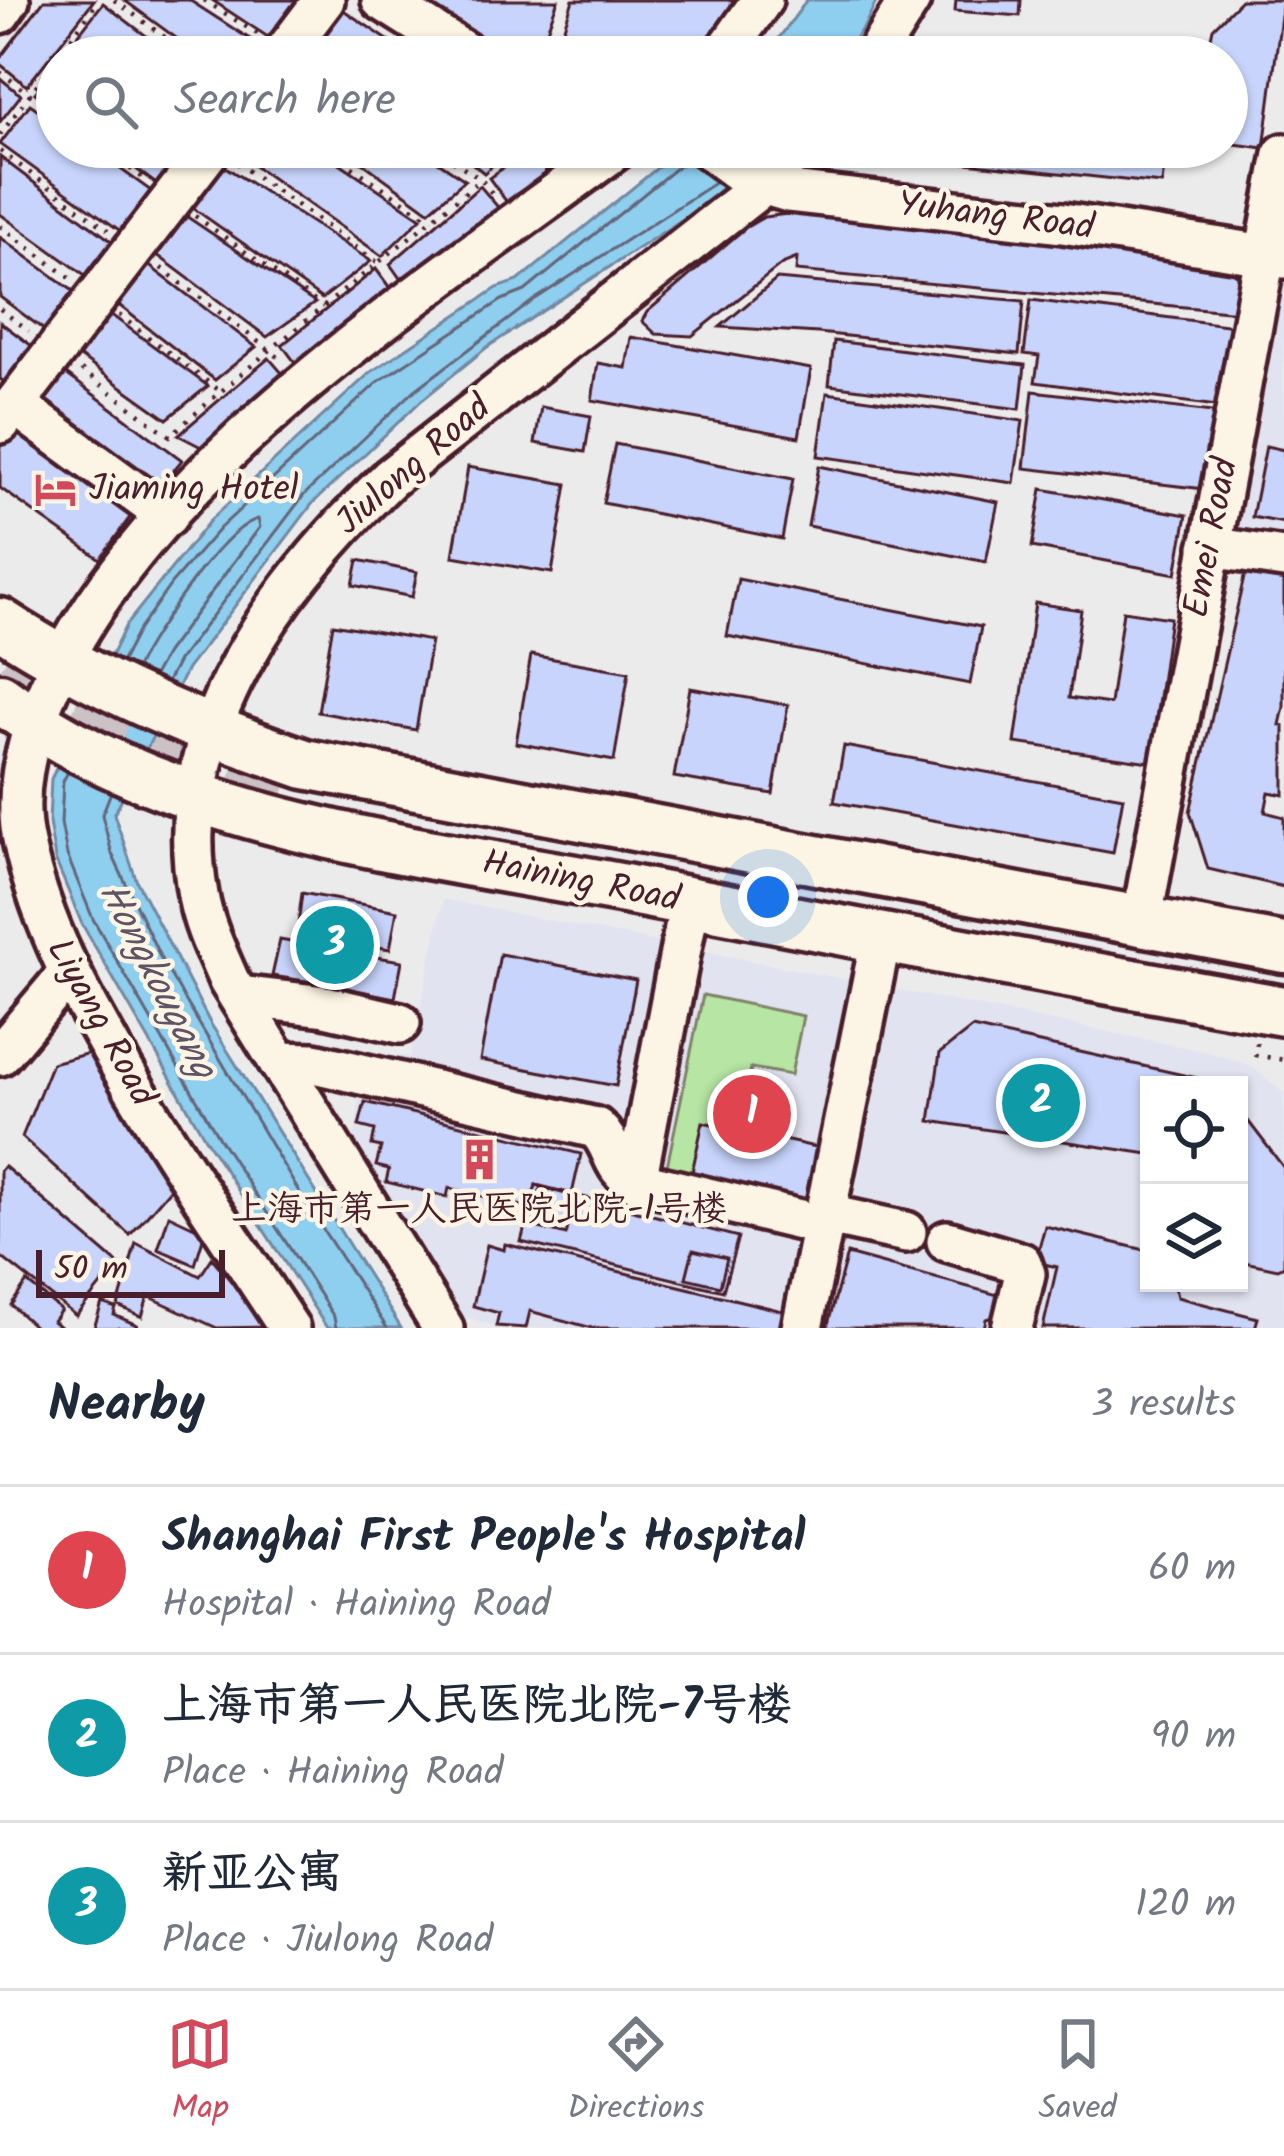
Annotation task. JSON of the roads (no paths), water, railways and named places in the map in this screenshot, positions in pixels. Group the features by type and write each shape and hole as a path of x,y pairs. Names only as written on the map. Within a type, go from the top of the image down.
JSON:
{"main road":[{"name":"Haining Road","path":"0,623 74,670 193,725 305,764 1284,948"},
{"name":"Haining Road","path":"29,719 142,776 285,822 880,939 1284,1011"},
{"path":"1232,938 1284,935"}],"street":[{"path":"0,13 10,0"},
{"path":"297,36 324,0"},
{"path":"382,0 439,36"},
{"path":"737,36 762,0"},
{"path":"887,36 910,0"},
{"name":"Emei Road","path":"1141,923 1210,547 1274,256 1284,154"},
{"path":"166,516 16,420 56,351 172,200 206,168"},
{"name":"Liyang Road","path":"290,1328 156,1124 68,974 44,919 22,839 20,770 29,719 74,670 96,601 166,516 239,442 306,384 591,168"},
{"name":"Jiulong Road","path":"443,1328 239,996 210,936 198,895 193,725 230,682 268,615 343,524 730,168"},
{"name":"Yuhang Road","path":"743,168 1274,256"},
{"path":"1210,547 1284,558"},
{"path":"635,1181 690,902"},
{"path":"802,1328 880,939"},
{"path":"0,1055 68,974"},
{"path":"239,996 325,1006 400,1023"},
{"path":"279,1062 314,1063 596,1129 607,1140 618,1171 635,1181 826,1221 907,1232"},
{"path":"947,1241 1021,1263 1025,1274 1012,1328"}],"water":[{"path":"807,0 877,0 857,36 780,36"},
{"name":"Hongkougang","path":"657,168 749,168 718,196 486,348 422,400 313,503 187,669 114,814 137,882 209,1021 401,1328 327,1328 209,1145 82,924 55,859 49,823 51,779 126,625 211,519 371,372 497,288 518,281"}],"tunnel":[{"path":"0,669 58,710 299,809"}],"place":[{"name":"Jiaming Hotel","path":"55,490"},
{"name":"新亚公寓","path":"335,945"},
{"name":"上海市第一人民医院北院-7号楼","path":"1041,1103"},
{"name":"Shanghai First People's Hospital","path":"752,1114"},
{"name":"上海市第一人民医院北院-1号楼","path":"479,1160"}]}
